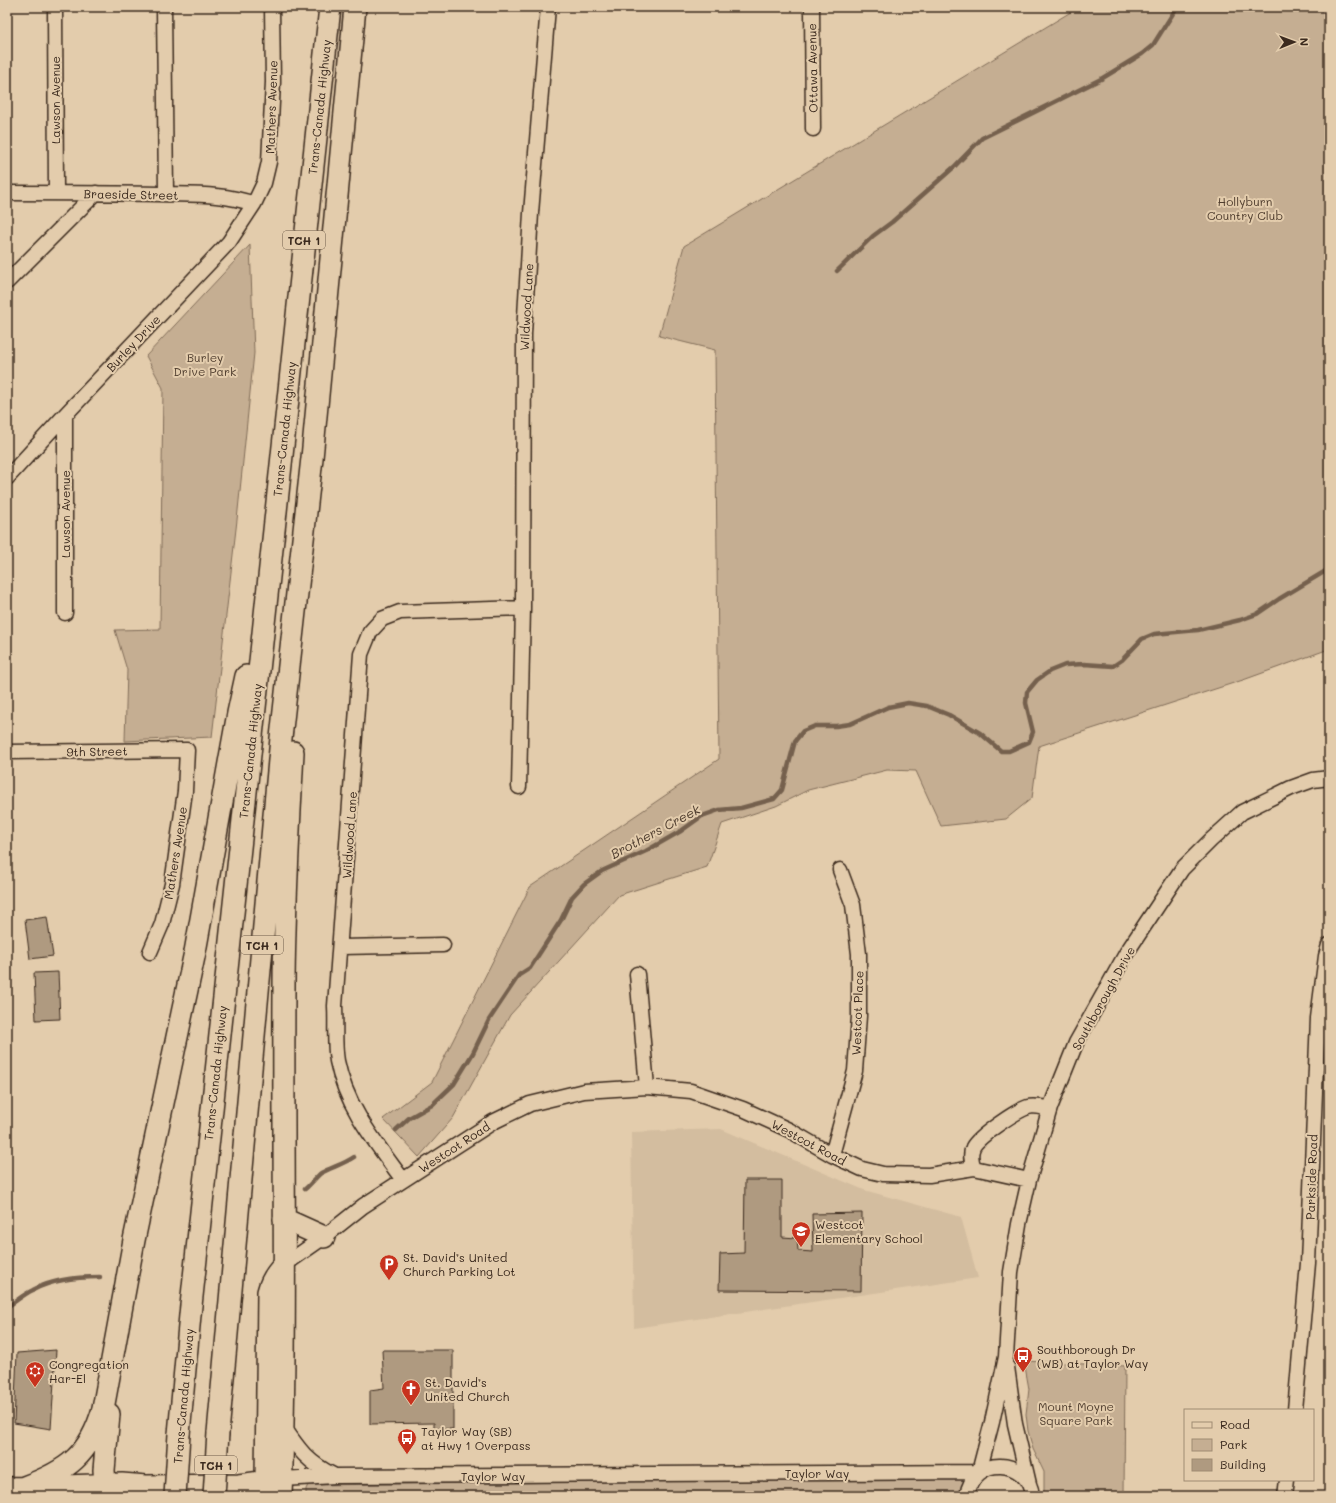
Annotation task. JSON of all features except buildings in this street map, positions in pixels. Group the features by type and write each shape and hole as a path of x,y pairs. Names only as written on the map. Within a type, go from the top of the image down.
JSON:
{"highway":[{"name":"Trans-Canada Highway","path":"175,1496 191,1299 330,7"},
{"name":"TCH 1","path":"214,1496 218,1433 281,738 312,458 355,7"},
{"path":"276,1485 283,1425 285,903 312,458"},
{"path":"15,1487 55,1475 67,1467 77,1458 94,1435 103,1409 134,1240 195,952 238,713 269,570"},
{"path":"284,1219 324,1237"},
{"path":"276,1485 268,1292 270,1282 284,1265"},
{"path":"108,1490 104,1466 114,1348"},
{"name":"Taylor Way","path":"15,1487 108,1490 122,1484 137,1491 239,1484 276,1485"}],"street":[{"name":"Lawson Avenue","path":"55,7 56,193"},
{"path":"164,7 166,194"},
{"name":"Mathers Avenue","path":"254,204 264,183 269,162 273,82 272,7"},
{"name":"Wildwood Lane","path":"519,787 523,608 524,334 531,213 548,7"},
{"name":"Ottawa Avenue","path":"812,7 813,129"},
{"name":"Braeside Street","path":"7,193 96,193 217,196 239,198 254,204"},
{"path":"7,282 96,193"},
{"name":"Burley Drive","path":"7,478 229,242 254,204"},
{"name":"Lawson Avenue","path":"65,415 65,613"},
{"name":"Wildwood Lane","path":"403,1180 365,1129 346,1095 337,1060 335,1006 341,947 361,654 370,632 382,619 400,612 523,608"},
{"name":"Mathers Avenue","path":"150,952 162,924 171,889 185,791 187,750"},
{"name":"9th Street","path":"7,752 187,750"},
{"name":"Southborough Drive","path":"967,1496 968,1488 979,1472 992,1422 1006,1357 1012,1272 1019,1224 1029,1180 1050,1108 1076,1043 1127,952 1182,868 1242,812 1291,788 1313,780 1329,778"},
{"name":"Westcot Place","path":"832,1155 854,1070 859,1016 859,954 853,906 840,870"},
{"path":"341,947 443,945"},
{"name":"Parkside Road","path":"1295,1409 1308,1263 1318,1018 1326,956 1329,945"},
{"path":"637,974 647,1087"},
{"name":"Westcot Road","path":"284,1265 324,1237 363,1206 493,1122 530,1104 584,1091 647,1087 691,1091 743,1109 789,1130 832,1155 862,1169 882,1174 929,1176 974,1168 1029,1180"},
{"path":"974,1168 971,1161 971,1154 974,1146 995,1126 1029,1107 1050,1108"},
{"name":"Southborough Drive","path":"1006,1357 1015,1424 1030,1490"},
{"path":"283,1425 298,1448 307,1458 320,1469 335,1476"},
{"name":"Taylor Way","path":"276,1485 335,1476 979,1472 992,1467 1003,1466 1014,1469 1023,1475 1030,1490"},
{"path":"1285,1496 1287,1481"}],"shaded area":[{"name":"Westcot Elementary School","path":"721,1129 864,1190 961,1217 978,1278 634,1328 631,1132"}],"green space":[{"name":"Hollyburn Country Club","path":"1079,7 1329,7 1329,649 1246,679 1039,746 1032,798 1006,819 941,826 916,771 887,770 808,790 776,806 722,824 707,867 619,895 510,1015 453,1118 419,1157 383,1119 432,1082 530,887 719,759 715,350 659,336 684,246"},
{"name":"Burley Drive Park","path":"250,245 254,353 237,520 212,737 125,741 127,670 115,630 160,629 163,388 146,356"},
{"name":"Mount Moyne Square Park","path":"1024,1361 1125,1366 1124,1496 1044,1496 1044,1472 1033,1449 1028,1431 1026,1414 1029,1389"},
{"path":"965,1478 962,1496 306,1496 306,1489 308,1485"}],"waterway":[{"path":"837,271 873,236 892,222 954,167 982,138 1101,79 1142,54 1153,45 1177,7"},
{"name":"Brothers Creek","path":"396,1130 409,1118 432,1105 454,1084 473,1053 489,1020 519,975 530,968 561,920 572,897 584,884 602,871 646,851 681,831 702,816 719,810 741,808 774,799 782,790 795,741 803,731 815,726 850,724 888,707 908,703 927,706 949,715 980,733 1001,751 1009,751 1029,742 1033,732 1026,703 1027,692 1037,680 1050,671 1065,665 1084,664 1113,666 1122,660 1142,639 1154,634 1198,630 1240,620 1257,614 1329,569"},
{"name":"Brothers Creek","path":"305,1189 321,1173 354,1157"},
{"name":"Brothers Creek","path":"7,1307 23,1296 49,1283 74,1278 100,1277"}],"place":[{"name":"Westcot Elementary School","path":"801,1248"},
{"name":"St. David’s United Church Parking Lot","path":"389,1281"},
{"name":"Southborough Dr (WB) at Taylor Way","path":"1023,1373"},
{"name":"Congregation Har-El","path":"35,1388"},
{"name":"St. David’s United Church","path":"411,1406"},
{"name":"Taylor Way (SB) at Hwy 1 Overpass","path":"407,1455"}]}
